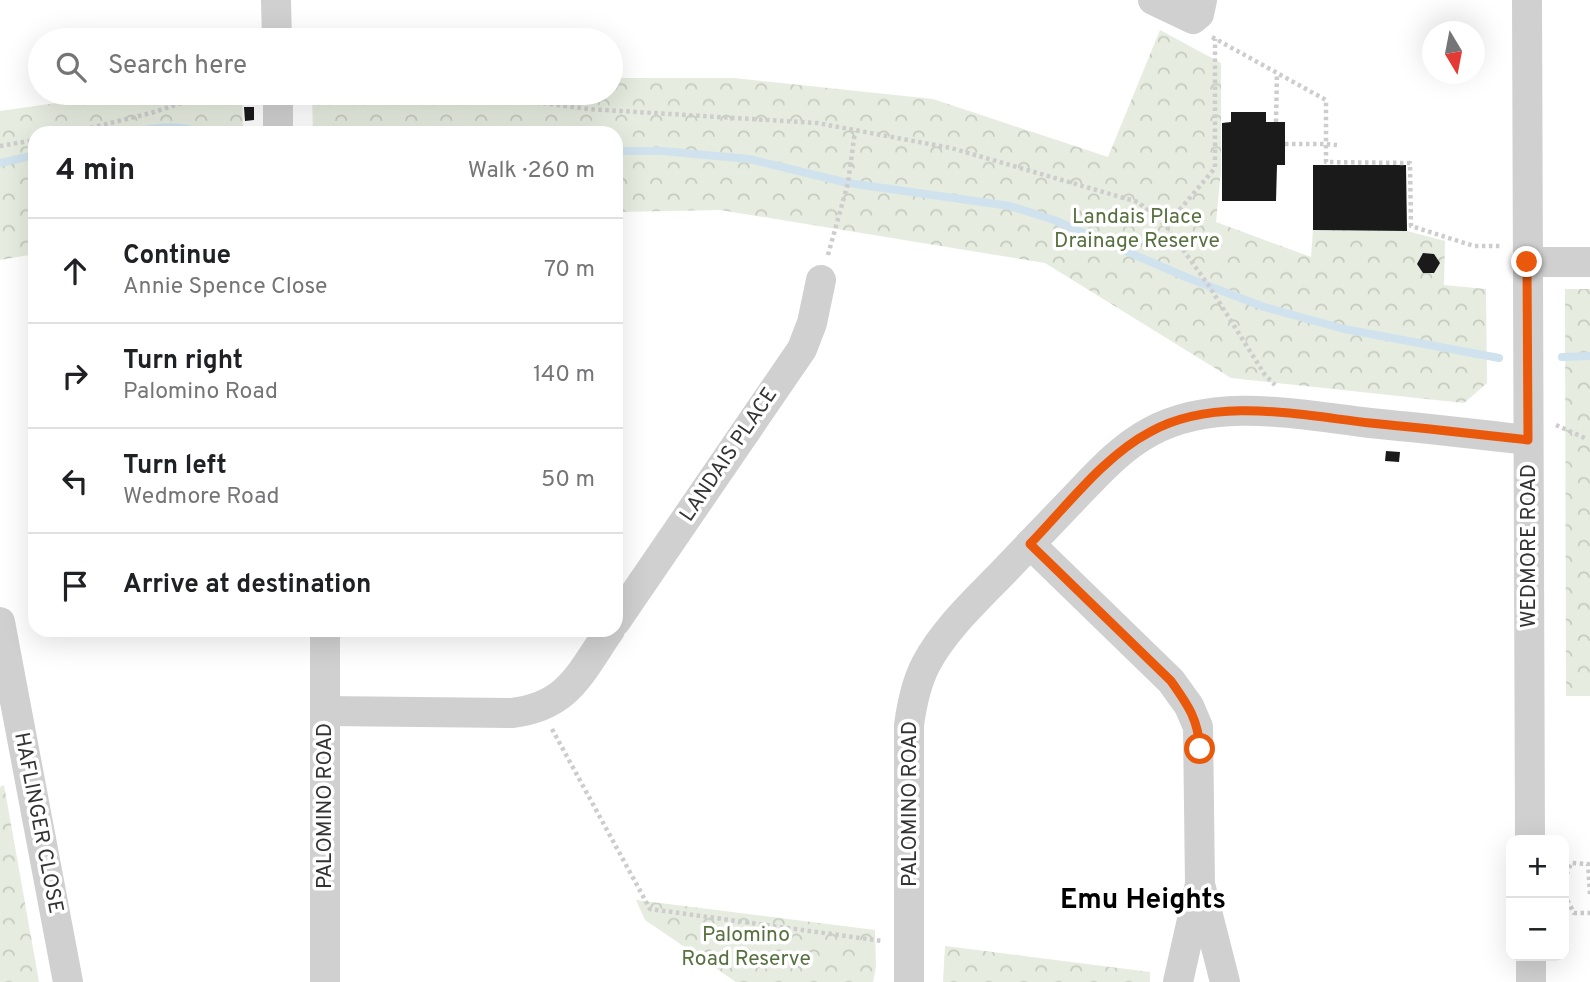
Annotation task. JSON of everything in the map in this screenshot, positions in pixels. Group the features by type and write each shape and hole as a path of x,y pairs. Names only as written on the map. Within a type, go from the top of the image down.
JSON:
{"street":[{"path":"276,0 277,28"},
{"path":"1153,0 1189,19 1204,19"},
{"name":"WEDMORE ROAD","path":"1527,0 1518,254 1528,440 1530,835"},
{"path":"270,105 276,126"},
{"path":"1518,254 1590,262"},
{"name":"LANDAIS PLACE","path":"623,611 802,349 812,323 821,280"},
{"name":"PALOMINO ROAD","path":"909,982 909,735 915,689 926,663 940,642 1030,544 1120,453 1150,432 1183,418 1234,412 1297,415 1528,440"},
{"path":"1030,544 1171,681 1189,706 1198,727 1200,884 1178,982"},
{"name":"HAFLINGER CLOSE","path":"0,622 68,982"},
{"name":"PALOMINO ROAD","path":"325,637 325,982"},
{"path":"326,711 512,713 541,707 565,693 605,637"},
{"path":"1200,884 1225,982"},
{"path":"1531,961 1531,982"}],"path":[{"path":"1204,19 1277,73 1326,100 1326,162 1410,163 1411,226 1474,246 1518,254"},
{"path":"1166,226 1215,168 1204,19"},
{"path":"1276,122 1277,73"},
{"path":"98,126 175,105"},
{"path":"558,105 817,123 951,148 1138,202 1166,226 1209,286 1265,375 1275,385 1282,387"},
{"path":"821,280 848,183 855,130"},
{"path":"0,146 28,141"},
{"path":"1285,144 1337,145"},
{"path":"541,707 650,909 910,944"},
{"path":"1569,868 1571,863 1588,864 1590,892"},
{"path":"1566,898 1574,913 1590,913"}],"green space":[{"name":"Landais Place Drainage Reserve","path":"1160,30 1221,63 1221,170 1216,222 1311,257 1313,230 1407,231 1445,241 1444,285 1486,289 1487,383 1464,403 1231,378 1045,263 720,210 623,212 623,126 313,126 312,105 623,105 623,78 734,78 933,99 1108,157"},
{"path":"42,105 242,105 243,126 28,126 28,255 0,260 0,111"},
{"path":"1565,289 1590,289 1590,696 1566,696"},
{"path":"4,785 39,982 0,982 0,787"},
{"name":"Palomino Road Reserve","path":"636,900 875,930 876,966 873,982 736,982 645,920"},
{"path":"945,946 1150,972 1150,982 943,982"}],"building":[{"path":"244,107 254,107 254,120 245,121"},
{"path":"1231,112 1266,112 1266,122 1285,122 1285,165 1277,165 1276,201 1222,201 1222,123 1231,122"},
{"path":"1313,165 1406,165 1407,231 1313,230"},
{"path":"1423,253 1434,254 1440,263 1434,273 1423,273 1417,264"},
{"path":"1386,451 1400,452 1399,462 1385,461"}],"waterway":[{"path":"623,151 662,151 749,159 848,183 1010,206 1054,220 1188,278 1264,307 1344,329 1499,358"},
{"path":"0,163 28,157"},
{"path":"1562,357 1590,356"}],"district":[{"name":"Emu Heights","path":"1143,901"}],"route":[{"path":"1200,749 1198,727 1189,706 1171,681 1030,544 1107,464 1133,442 1167,424 1201,414 1234,412 1297,415 1528,440 1527,262"}]}
